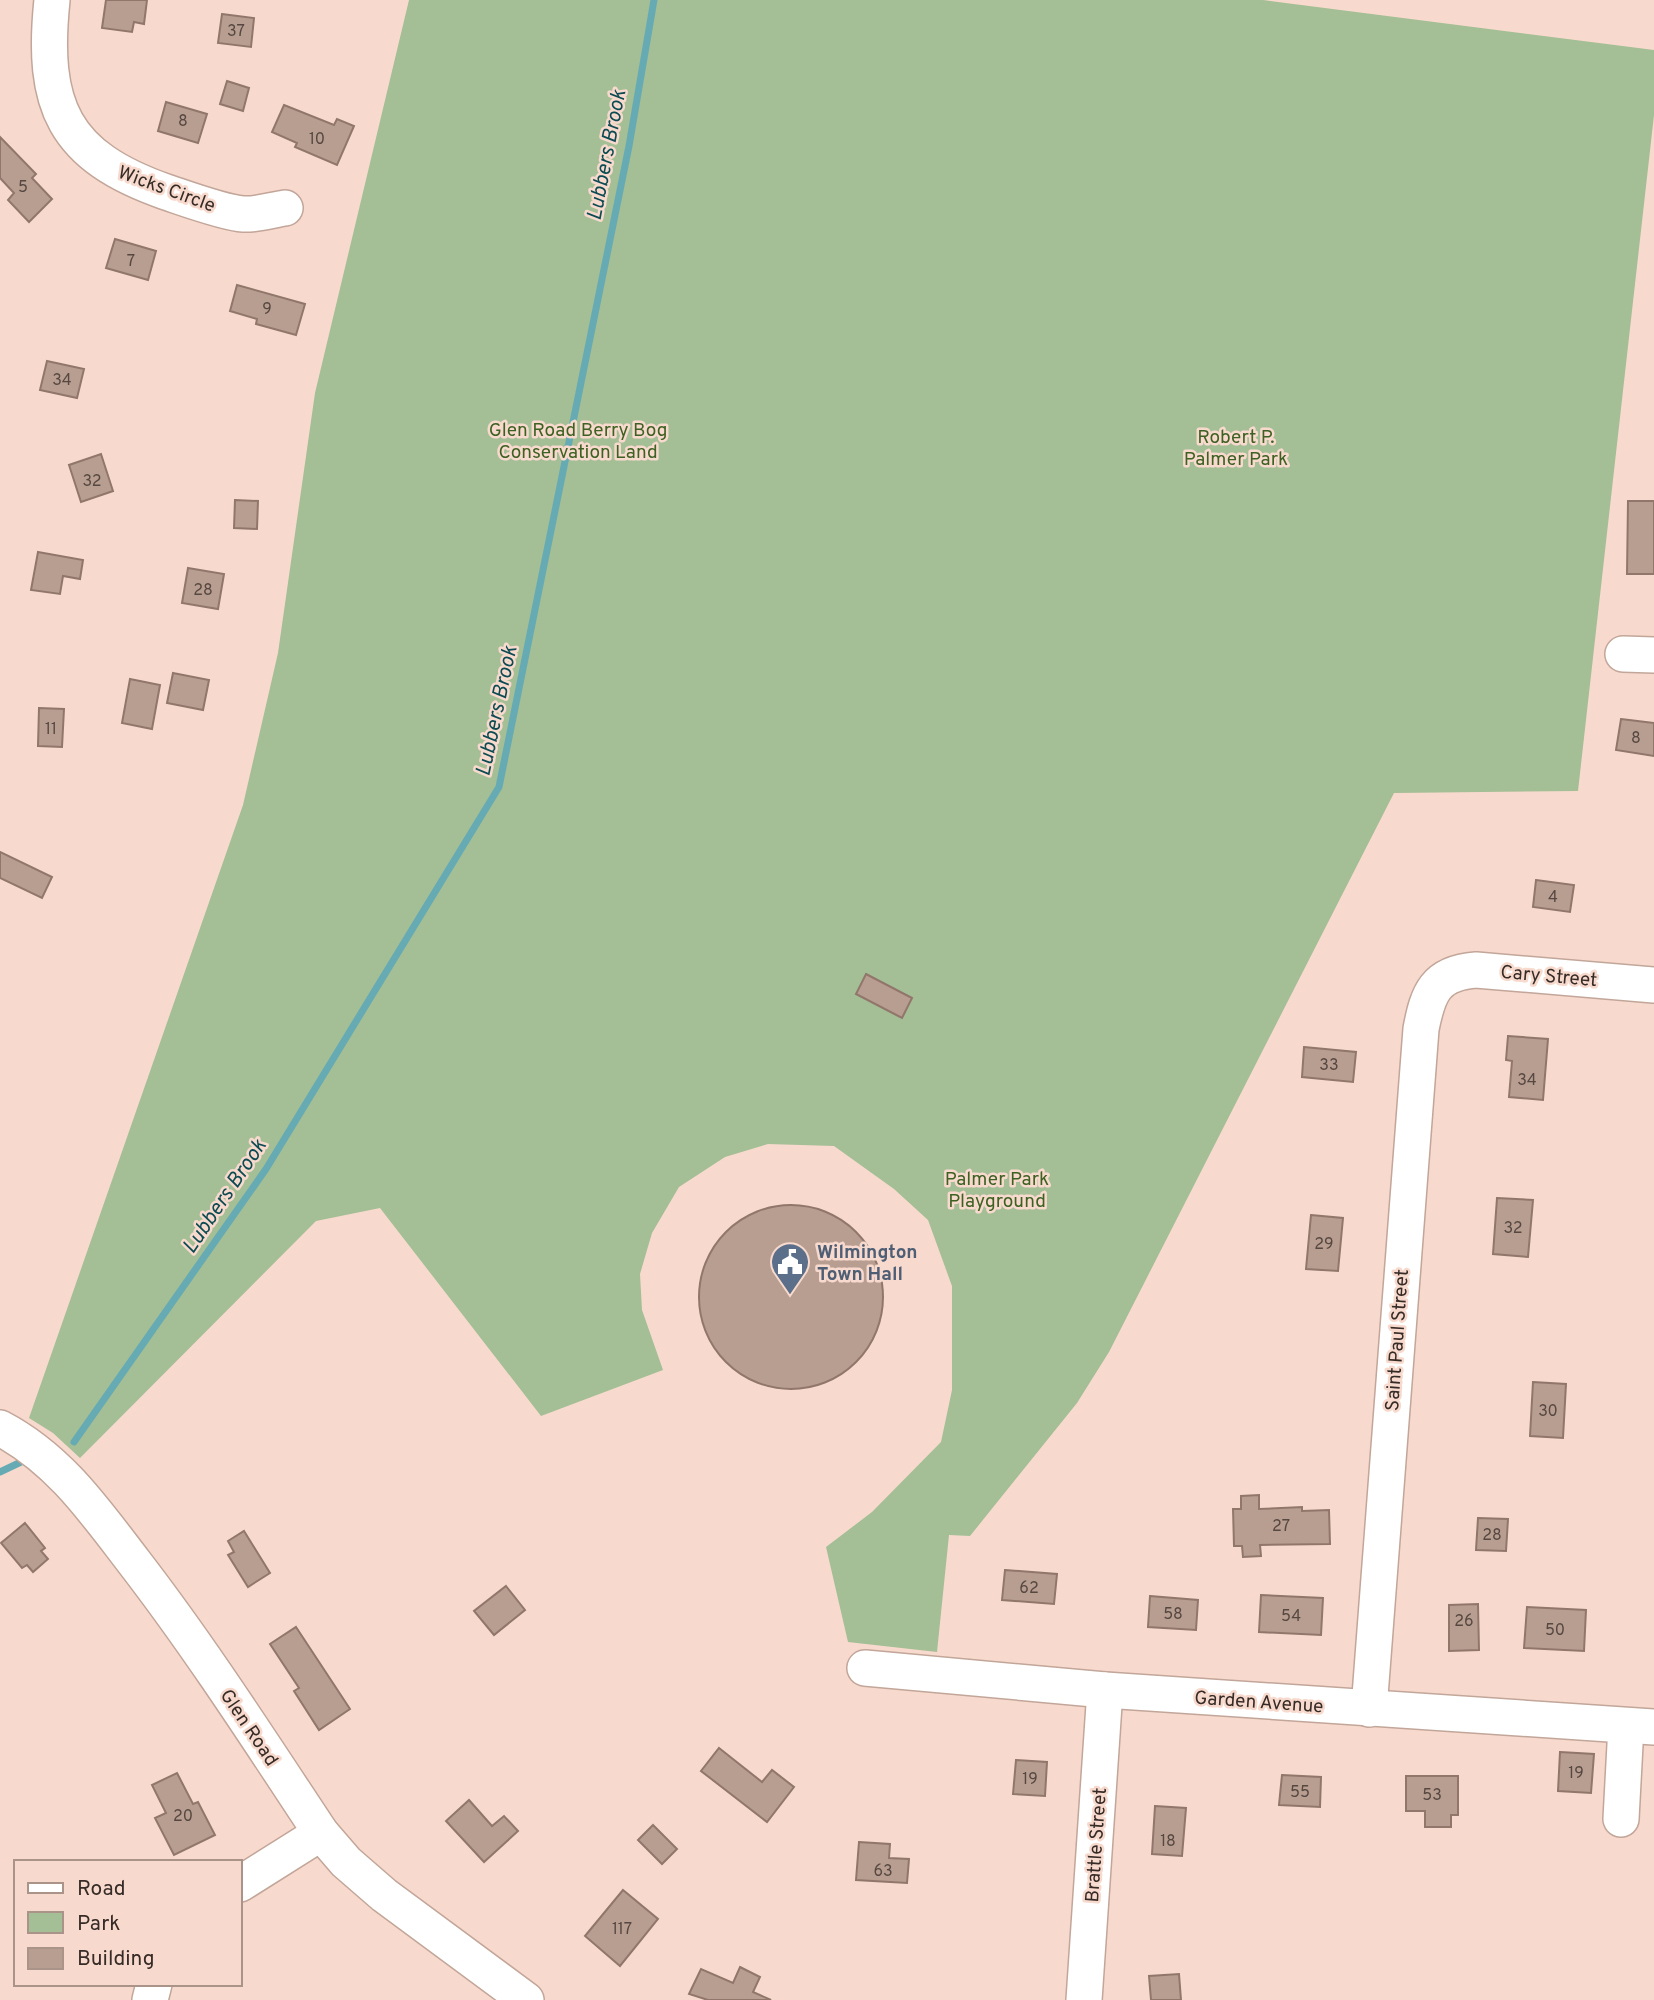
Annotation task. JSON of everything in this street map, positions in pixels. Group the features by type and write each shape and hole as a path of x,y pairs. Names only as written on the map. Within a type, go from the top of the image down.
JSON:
{"street":[{"name":"Wicks Circle","path":"52,0 49,44 51,76 58,104 69,128 88,152 134,180 189,199 243,214 285,208"},
{"name":"Cary Street","path":"1445,978 1464,971 1488,970 1654,985"},
{"name":"Saint Paul Street","path":"1369,1709 1421,1029 1427,999 1445,978"},
{"name":"Glen Road","path":"0,1428 39,1452 82,1494 203,1656 321,1833 346,1862 384,1895 526,2000"},
{"name":"Garden Avenue","path":"865,1668 1105,1690 1640,1727"},
{"name":"Brattle Street","path":"1084,2000 1105,1690"},
{"path":"1620,1819 1640,1727"},
{"path":"242,1883 321,1833"}],"green space":[{"name":"Robert P. Palmer Park","path":"409,0 1263,0 1654,50 1654,115 1578,791 1394,793 1109,1352 1077,1403 970,1536 949,1535 937,1652 848,1642 826,1547 872,1512 941,1442 952,1390 952,1286 928,1220 894,1189 834,1146 768,1144 725,1157 679,1187 652,1233 640,1274 642,1310 663,1370 541,1416 380,1208 316,1221 80,1458 53,1433 29,1418 243,805 278,653 315,393"}],"building":[{"path":"106,0 147,0 144,24 134,22 132,32 102,28"},
{"path":"222,14 254,18 251,47 218,43"},
{"path":"227,81 249,88 243,111 220,104"},
{"path":"166,102 207,114 198,143 158,131"},
{"path":"284,105 334,125 337,119 354,126 337,165 295,147 297,143 272,132"},
{"path":"0,137 36,174 32,178 52,199 29,222 8,200 14,193 0,178"},
{"path":"115,239 156,251 148,280 106,268"},
{"path":"237,285 305,304 296,335 256,324 257,319 230,311"},
{"path":"47,361 84,369 77,398 40,390"},
{"path":"101,454 113,491 81,502 69,465"},
{"path":"235,500 258,501 257,529 234,528"},
{"path":"1628,501 1654,501 1654,574 1627,574"},
{"path":"38,552 83,560 80,579 63,576 60,594 31,590"},
{"path":"188,568 224,574 218,609 182,603"},
{"path":"173,673 209,680 203,710 167,703"},
{"path":"130,679 160,685 152,729 122,723"},
{"path":"39,708 64,709 62,747 38,746"},
{"path":"1621,719 1654,723 1654,756 1616,750"},
{"path":"0,852 52,877 42,898 0,878"},
{"path":"1536,880 1574,885 1570,912 1533,907"},
{"path":"866,974 912,998 902,1018 856,994"},
{"path":"1508,1036 1548,1039 1543,1100 1509,1097 1512,1061 1506,1060"},
{"path":"1304,1047 1356,1052 1353,1082 1302,1077"},
{"path":"1497,1198 1533,1200 1528,1257 1493,1254"},
{"name":"Wilmington Town Hall","path":"791,1205 809,1206 826,1212 842,1220 856,1232 868,1246 876,1262 882,1279 882,1315 876,1332 868,1348 856,1362 842,1374 826,1382 809,1388 791,1389 773,1388 756,1382 740,1374 726,1362 714,1348 706,1332 700,1315 699,1297 700,1279 706,1262 714,1246 726,1232 740,1220 756,1212 773,1206"},
{"path":"1311,1215 1343,1218 1338,1271 1306,1269"},
{"path":"1533,1382 1566,1384 1563,1438 1530,1436"},
{"path":"1259,1495 1259,1509 1302,1507 1302,1511 1329,1510 1330,1544 1260,1545 1261,1556 1243,1557 1242,1546 1234,1546 1233,1509 1241,1509 1241,1496"},
{"path":"1478,1518 1508,1519 1506,1551 1476,1550"},
{"path":"25,1523 45,1548 41,1551 48,1559 33,1572 27,1565 22,1568 1,1543"},
{"path":"244,1531 270,1573 248,1587 228,1555 234,1552 228,1541"},
{"path":"1005,1570 1057,1574 1054,1604 1002,1600"},
{"path":"506,1586 525,1610 494,1635 474,1611"},
{"path":"1261,1595 1323,1598 1321,1635 1259,1632"},
{"path":"1150,1596 1198,1600 1196,1630 1148,1627"},
{"path":"1478,1604 1479,1650 1449,1651 1449,1605"},
{"path":"1527,1607 1586,1610 1584,1651 1524,1648"},
{"path":"296,1627 350,1709 319,1730 294,1691 299,1688 270,1644"},
{"path":"719,1748 762,1782 772,1770 794,1787 767,1822 701,1771"},
{"path":"1560,1752 1594,1754 1591,1793 1558,1791"},
{"path":"1016,1760 1047,1762 1045,1796 1013,1794"},
{"path":"177,1773 193,1804 198,1802 215,1835 174,1855 155,1818 166,1813 152,1785"},
{"path":"1282,1775 1321,1777 1320,1807 1279,1805"},
{"path":"1406,1776 1458,1776 1458,1815 1451,1815 1451,1827 1425,1827 1425,1811 1406,1811"},
{"path":"469,1800 492,1826 504,1816 518,1831 484,1862 446,1821"},
{"path":"1155,1806 1186,1808 1182,1856 1152,1854"},
{"path":"653,1825 677,1849 662,1864 638,1840"},
{"path":"859,1842 890,1844 889,1858 909,1859 907,1883 856,1880"},
{"path":"623,1890 658,1919 620,1966 585,1936"},
{"path":"740,1967 760,1977 753,1992 771,2000 708,2000 689,1994 701,1969 733,1983"},
{"path":"1179,1974 1181,2000 1151,2000 1149,1976"}],"waterway":[{"name":"Lubbers Brook","path":"74,1442 266,1169 499,787 629,146 654,0"},
{"name":"Lubbers Brook","path":"0,1472 21,1462"}],"place":[{"name":"Wilmington Town Hall","path":"790,1296"}],"park label":[{"name":"Glen Road Berry Bog Conservation Land","path":"578,440"},
{"name":"Palmer Park Playground","path":"997,1189"}]}
